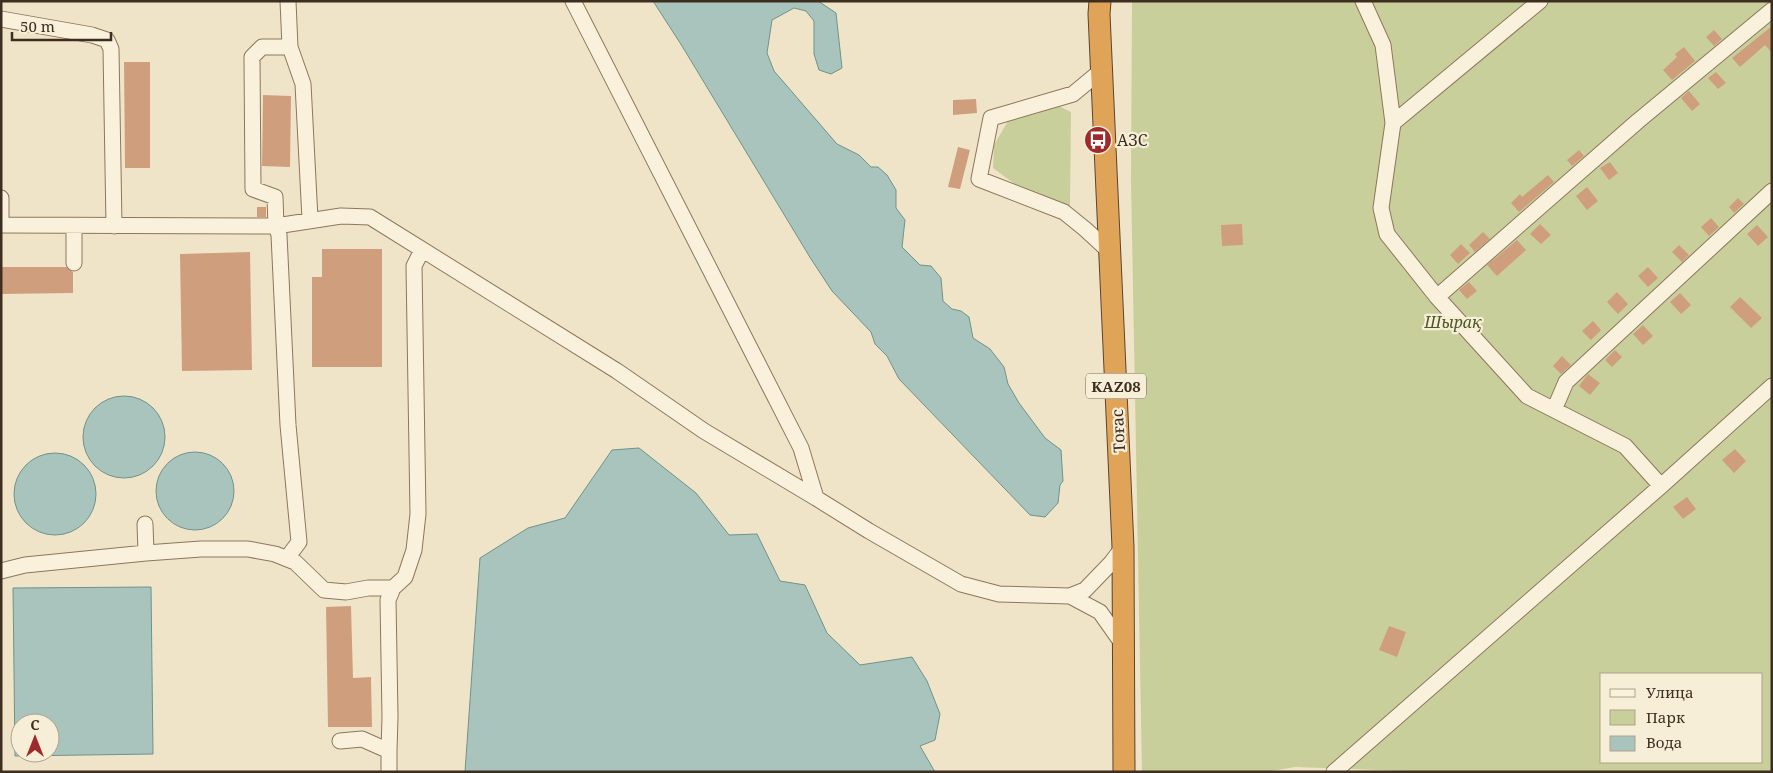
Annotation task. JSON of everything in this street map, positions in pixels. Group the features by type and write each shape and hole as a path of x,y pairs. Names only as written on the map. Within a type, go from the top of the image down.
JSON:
{"highway":[{"name":"Тоғас","path":"1100,1 1099,14 1123,547 1124,772"}],"street":[{"path":"288,1 290,47 304,84 310,219"},
{"path":"573,1 801,448 816,498"},
{"path":"1363,1 1383,45 1393,123 1381,208 1387,234 1437,296 1527,396 1624,446 1661,486"},
{"path":"1393,123 1540,1"},
{"path":"1437,296 1638,121 1772,10"},
{"path":"1,19 92,35 107,40 111,49 114,226"},
{"path":"287,558 299,542 288,424 279,236 276,226 275,197 253,189 252,58 262,47 290,47"},
{"path":"1102,70 1073,94 991,118 979,179 1064,212 1086,229 1110,252"},
{"path":"1554,410 1566,382 1772,191"},
{"path":"1,198 1,225 276,226 310,219 341,216 370,217 617,371 704,431 869,531 961,584 999,594 1070,596 1085,590 1111,564 1123,547"},
{"path":"74,226 74,263"},
{"path":"389,772 388,600 393,588 405,577 414,550 418,514 414,266 422,250"},
{"path":"1334,772 1661,486 1772,386"},
{"path":"145,524 146,553"},
{"path":"1,571 25,566 146,553 201,549 248,549 275,554 295,562 324,590 346,592 368,588 393,588"},
{"path":"1070,596 1100,612 1124,646"},
{"path":"340,742 362,739 389,751"}],"green space":[{"name":"Шырақ","path":"1132,1 1772,1 1772,772 1436,772 1295,767 1266,772 1142,772 1131,181"},
{"path":"1045,107 1061,107 1071,112 1070,206 1028,194 993,168 994,145 1011,116 1034,109 1037,114"}],"water":[{"path":"653,1 818,1 836,13 842,68 831,74 819,70 814,54 814,21 806,11 794,8 772,20 767,53 774,71 837,144 859,155 871,167 878,167 887,175 896,190 896,208 905,220 902,247 920,265 931,266 941,278 943,301 952,309 961,311 969,317 973,338 990,349 1004,367 1008,384 1019,403 1045,438 1061,450 1063,481 1060,485 1058,503 1045,517 1030,515 899,379 887,356 875,344 871,332 832,291"},
{"path":"124,396 140,399 153,408 162,421 165,437 162,453 153,466 140,475 124,478 108,475 95,466 86,453 83,437 86,421 95,408 108,399"},
{"path":"639,448 696,493 729,535 757,534 780,581 805,585 827,633 860,665 912,657 927,681 940,714 935,740 920,746 935,772 465,772 480,558 528,528 565,518 612,450"},
{"path":"195,452 210,455 223,463 231,476 234,491 231,506 223,519 210,527 195,530 180,527 167,519 159,506 156,491 159,476 167,463 180,455"},
{"path":"55,453 71,456 84,465 93,478 96,494 93,510 84,523 71,532 55,535 39,532 26,523 17,510 14,494 17,478 26,465 39,456"},
{"path":"151,587 153,754 60,755 60,713 14,713 13,588"}],"building":[{"path":"1772,26 1772,53 1765,45 1740,67 1732,58"},
{"path":"1714,30 1722,39 1714,46 1706,37"},
{"path":"1684,47 1695,61 1672,80 1663,70 1677,57 1675,54"},
{"path":"124,62 150,62 150,168 125,168"},
{"path":"1716,72 1726,83 1718,89 1708,78"},
{"path":"1689,91 1700,104 1692,111 1681,98"},
{"path":"263,95 291,96 290,167 262,166"},
{"path":"976,99 977,113 953,115 953,100"},
{"path":"958,147 970,150 960,189 948,187"},
{"path":"1579,150 1584,156 1572,166 1567,160"},
{"path":"1610,162 1618,173 1609,180 1600,168"},
{"path":"1548,175 1554,182 1519,212 1511,203 1520,194 1522,197"},
{"path":"1587,187 1598,201 1587,210 1576,196"},
{"path":"1738,198 1744,204 1734,213 1729,207"},
{"path":"257,207 266,207 266,217 257,217"},
{"path":"1711,218 1719,227 1709,236 1701,227"},
{"path":"1242,224 1243,245 1222,246 1221,225"},
{"path":"1540,224 1551,235 1541,244 1530,234"},
{"path":"1757,225 1768,237 1758,246 1747,234"},
{"path":"1483,232 1490,239 1475,252 1469,245"},
{"path":"1517,240 1526,250 1497,276 1487,265"},
{"path":"1461,244 1470,253 1458,264 1450,255"},
{"path":"1679,245 1689,255 1682,262 1672,252"},
{"path":"322,249 382,249 382,367 312,367 312,277 322,277"},
{"path":"250,252 252,370 182,371 180,254"},
{"path":"1,267 66,267 73,272 73,293 1,294"},
{"path":"1648,267 1658,278 1648,287 1638,276"},
{"path":"1469,282 1477,291 1467,299 1459,290"},
{"path":"1617,292 1628,304 1618,314 1607,302"},
{"path":"1680,293 1691,305 1681,314 1670,302"},
{"path":"1740,297 1762,318 1751,328 1730,307"},
{"path":"1593,321 1601,330 1591,340 1582,331"},
{"path":"1643,325 1653,336 1643,345 1633,334"},
{"path":"1615,350 1622,357 1612,367 1605,360"},
{"path":"1562,356 1571,365 1561,374 1553,366"},
{"path":"1588,374 1600,383 1590,395 1579,386"},
{"path":"1735,449 1746,461 1734,473 1722,460"},
{"path":"1687,497 1696,509 1683,519 1673,507"},
{"path":"351,606 353,678 371,677 372,727 328,727 326,607"},
{"path":"1389,626 1406,632 1397,657 1379,650"}],"place":[{"name":"АЗС","path":"1098,140"}]}
